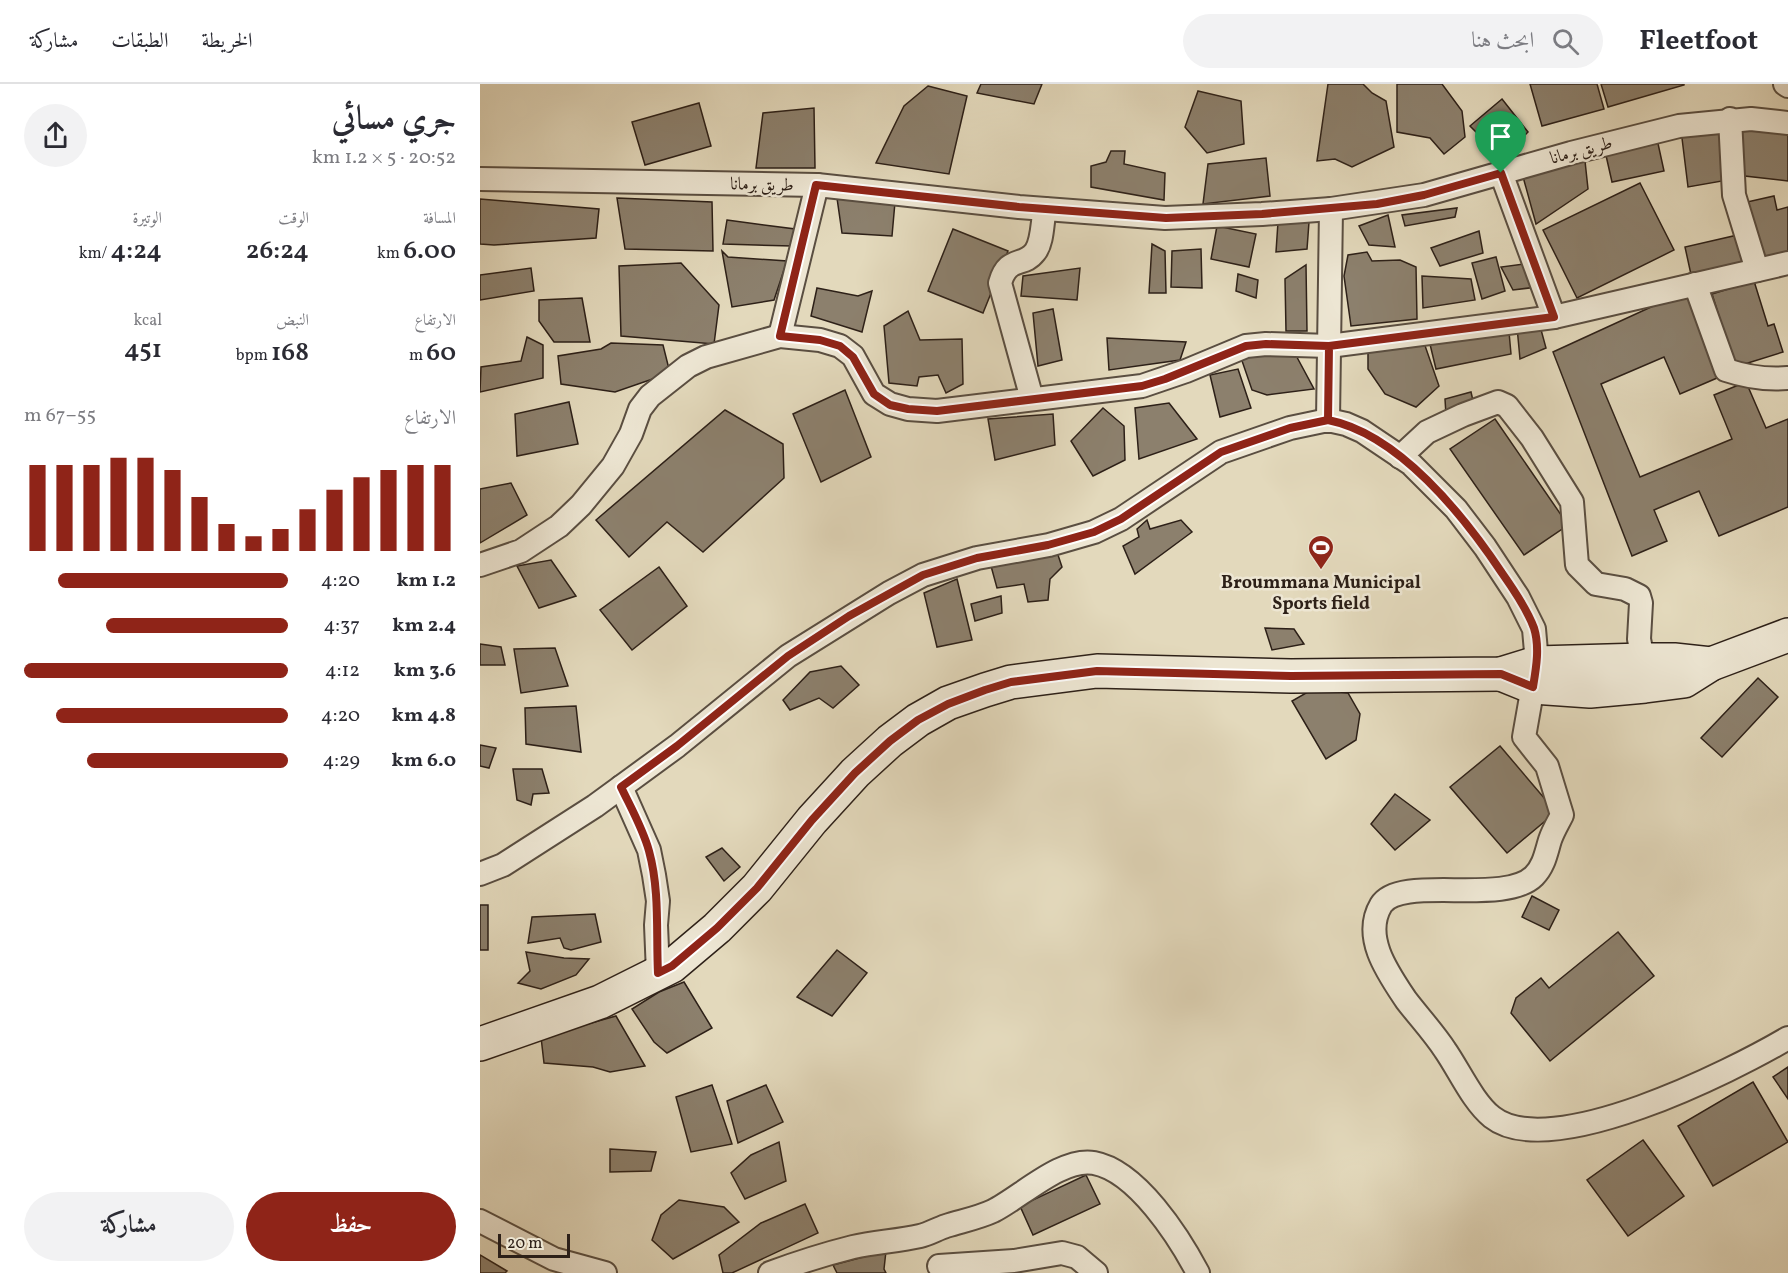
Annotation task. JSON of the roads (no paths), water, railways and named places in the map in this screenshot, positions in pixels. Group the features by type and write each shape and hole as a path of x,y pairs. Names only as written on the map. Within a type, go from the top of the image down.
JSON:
{"main road":[{"path":"1535,675 1590,691 1684,681 1711,664 1788,635"},
{"path":"480,1044 600,1002 672,966 757,888 812,820 855,773 890,741 918,720 948,704 1011,682 1097,671 1291,676 1535,675 1643,660 1674,660 1711,664"}],"street":[{"name":"طريق برمانا","path":"480,179 816,185 1045,209 1166,218 1331,209 1424,195 1655,131 1730,119 1751,118 1788,123"},
{"path":"1730,119 1734,195 1757,270"},
{"path":"1501,173 1554,317"},
{"path":"780,336 816,185"},
{"path":"1032,399 1000,283 1003,272 1010,264 1028,258 1035,252 1045,209"},
{"path":"1328,420 1331,209"},
{"path":"480,565 521,551 559,526 581,505 613,466 631,434 640,409 650,396 688,366 706,357 780,336 820,340 840,346 853,357 874,394 890,405 937,411 1142,386 1246,346 1266,344 1329,346 1554,317 1788,263"},
{"path":"1695,284 1726,370 1742,376 1788,378"},
{"path":"1400,457 1427,432 1498,402 1507,406 1532,438 1572,502 1577,565 1596,584 1625,589 1639,596 1641,603 1639,639 1643,660"},
{"path":"480,874 503,865 621,787 677,746 788,656 849,616 923,575 977,558 1048,545 1094,532 1121,519 1221,452 1290,428 1328,420 1362,431 1411,464 1456,509 1507,580 1534,629 1535,675 1524,737 1548,766 1562,815 1551,839 1546,858 1533,878 1516,885 1495,889 1398,893 1383,902 1375,921 1375,943 1390,977 1443,1047 1480,1104 1491,1117 1506,1126 1521,1130 1577,1127 1676,1094 1757,1057 1788,1038"},
{"path":"621,787 649,850 654,875 658,901 656,924 658,973"},
{"path":"770,1273 855,1247 921,1236 969,1221 994,1211 1056,1172 1074,1165 1092,1163 1116,1172 1143,1193 1190,1258 1198,1273"},
{"path":"480,1221 554,1260 605,1273"},
{"path":"948,1226 937,1270 1062,1253 1077,1257 1096,1273"}],"place":[{"name":"Broummana Municipal Sports field","path":"1321,571"}]}
